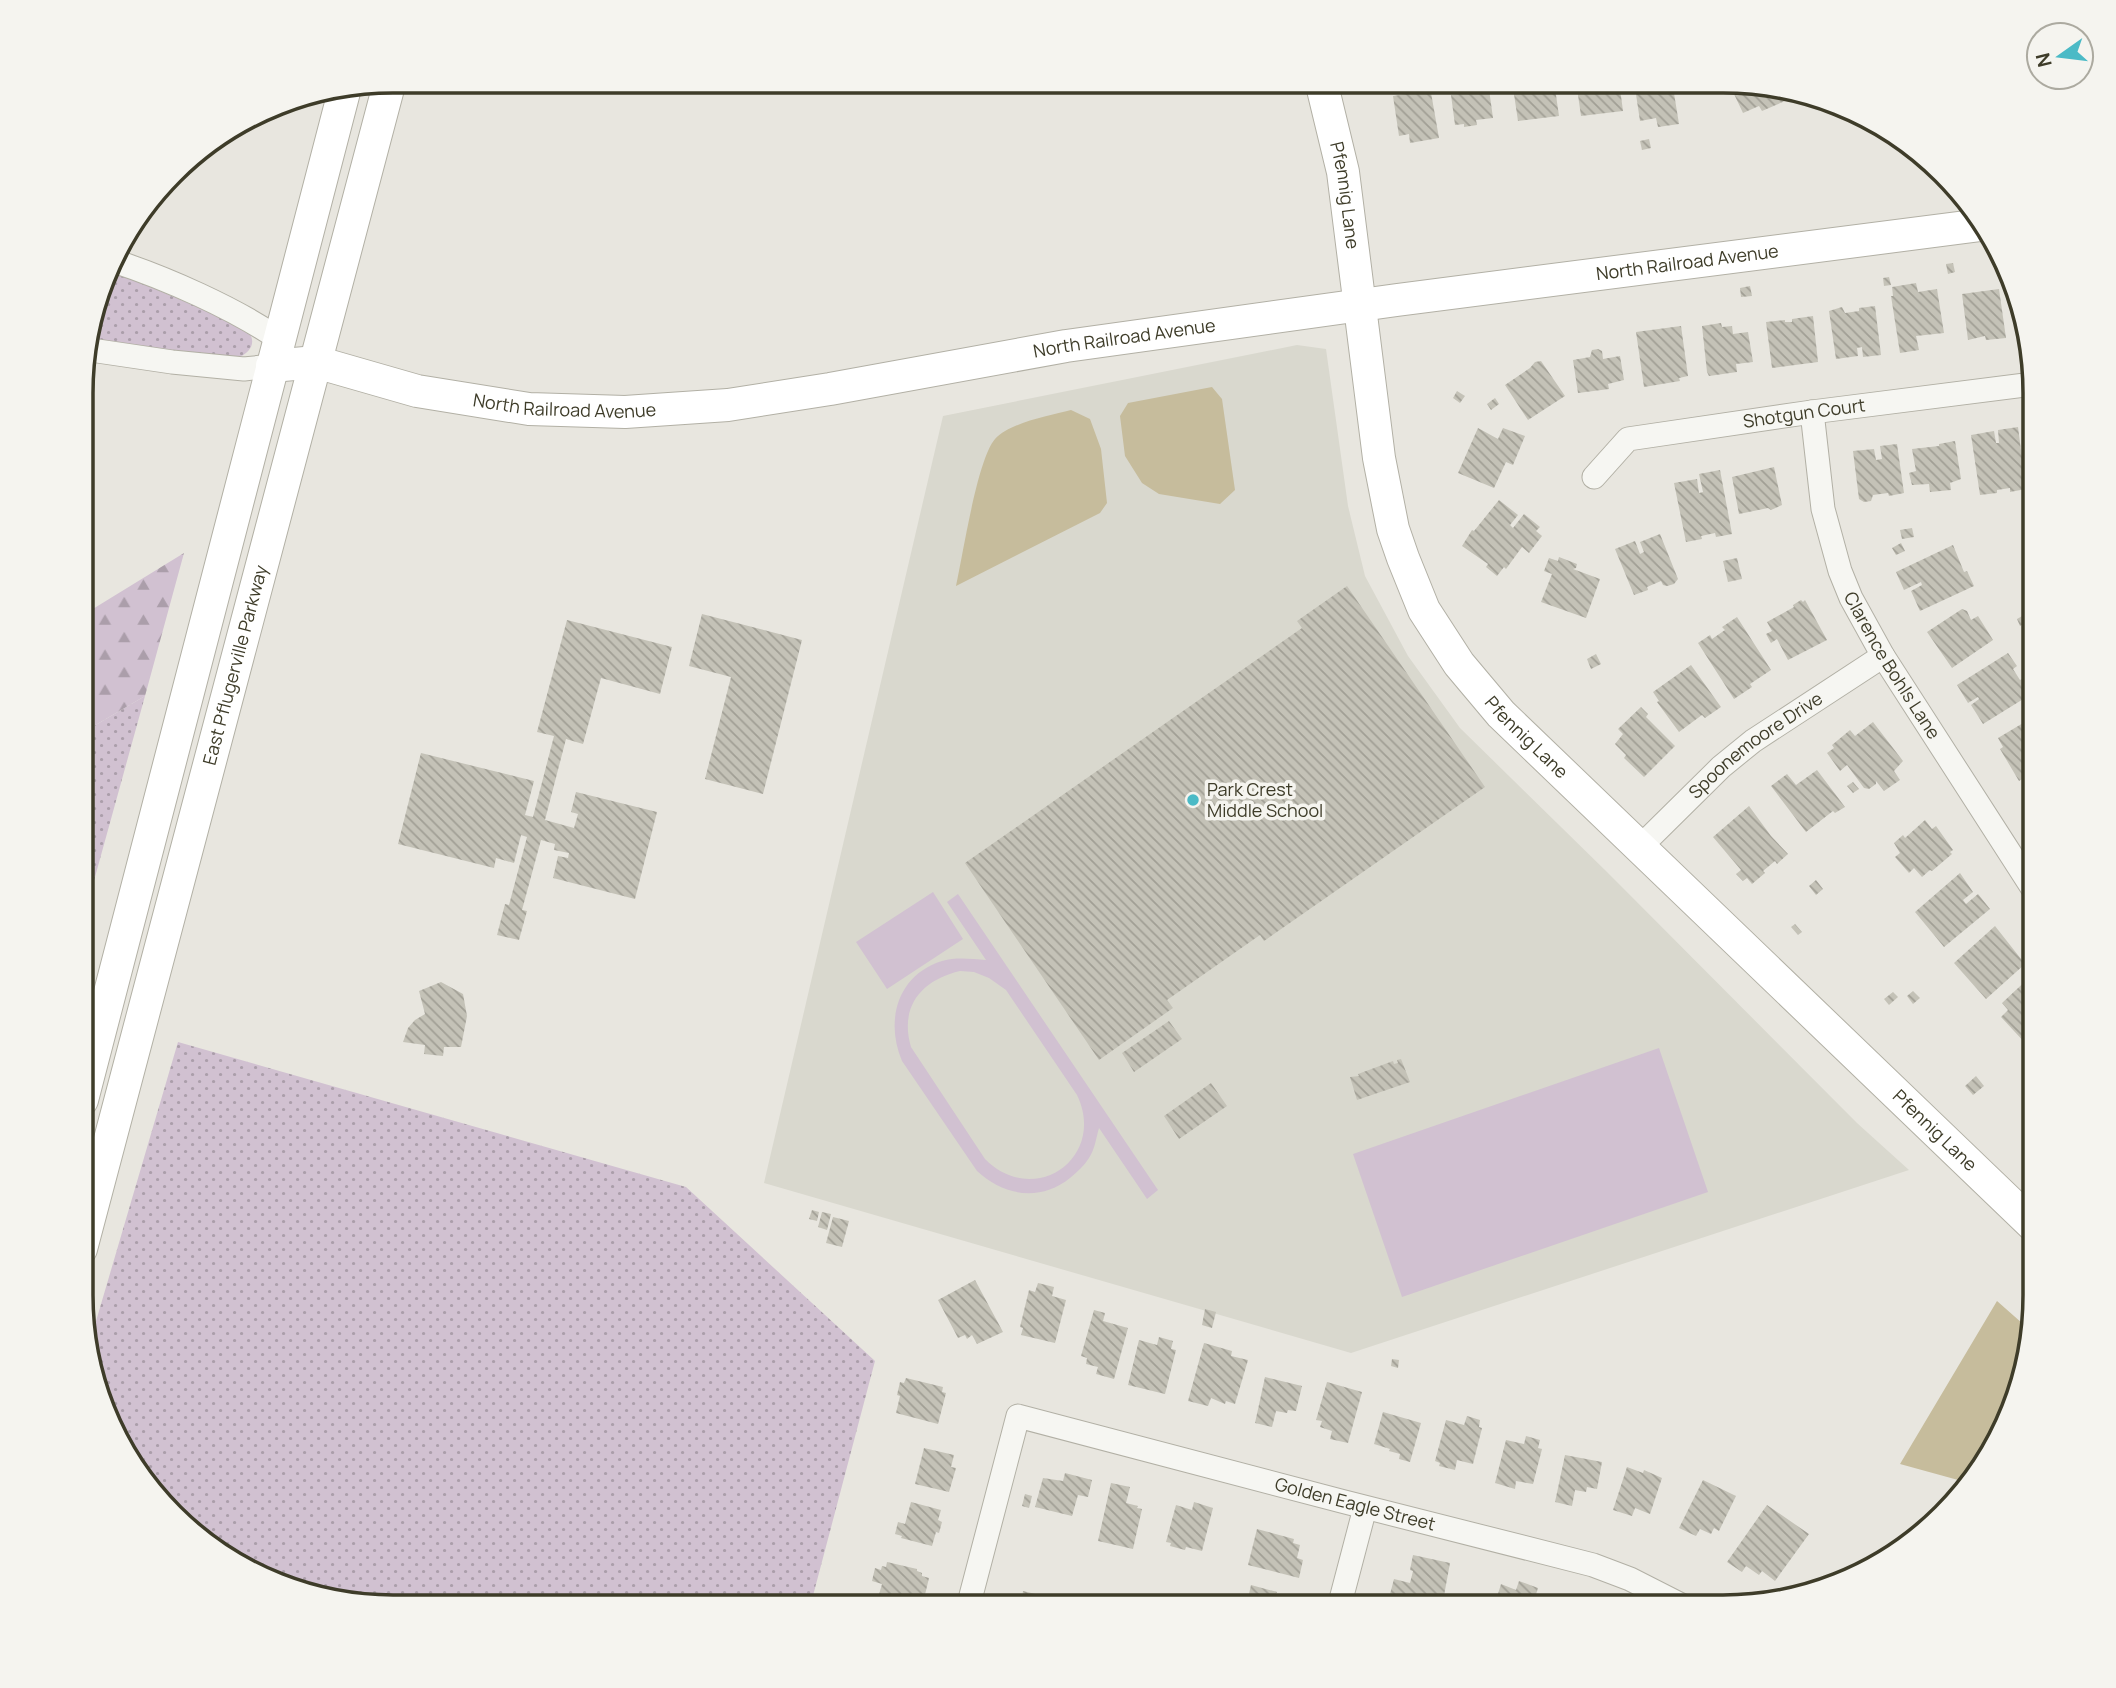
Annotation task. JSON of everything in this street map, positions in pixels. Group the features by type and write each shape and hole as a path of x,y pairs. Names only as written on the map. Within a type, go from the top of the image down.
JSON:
{"street":[{"name":"East Pflugerville Parkway","path":"93,1204 387,93"},
{"name":"Pfennig Lane","path":"1324,93 1343,172 1378,458 1388,512 1402,558 1424,610 1459,664 1501,714 2023,1216"},
{"path":"93,1057 343,97"},
{"name":"North Railroad Avenue","path":"275,353 417,391 529,410 638,411 728,405 1066,346 1973,226"},
{"path":"122,264 182,288 250,320 275,353"},
{"path":"96,351 172,362 249,369 275,353"},
{"name":"Shotgun Court","path":"1594,477 1628,439 2023,385"},
{"name":"Clarence Bohls Lane","path":"1812,412 1823,509 1851,598 1883,656 2023,873"},
{"name":"Spoonemoore Drive","path":"1639,848 1721,767 1753,741 1883,656"},
{"name":"Golden Eagle Street","path":"971,1595 1018,1416 1593,1566 1630,1579 1660,1595"},
{"path":"1342,1595 1365,1508"}],"shaded area":[{"name":"Park Crest Middle School","path":"1297,345 1326,349 1348,506 1365,576 1408,656 1460,728 1857,1123 1909,1170 1351,1353 764,1183 943,416"},
{"path":"1212,387 1222,399 1235,490 1220,504 1159,494 1142,483 1125,456 1120,416 1128,403"},
{"path":"1071,410 1090,419 1101,449 1107,503 1100,513 956,586 982,466 995,439 1020,424"},
{"path":"1997,1301 2022,1323 2021,1334 2013,1373 2000,1410 1973,1462 1959,1480 1900,1464"}],"green space":[{"path":"118,273 244,327 252,340 250,349 237,358 98,342 103,315"},
{"path":"184,553 145,696 93,727 93,609"},
{"path":"145,696 93,884 93,727"},
{"path":"933,892 963,939 887,989 856,942"},
{"path":"958,894 1158,1190 1147,1199 1099,1128 1093,1151 1087,1161 1073,1176 1058,1186 1047,1191 1022,1193 999,1186 977,1171 902,1061 897,1046 895,1015 905,988 914,977 942,961 986,960 947,902","holes":["960,971 974,972 989,978 1006,990 1077,1095 1084,1118 1082,1138 1074,1156 1061,1169 1044,1177 1025,1179 1005,1173 985,1159 911,1047 908,1019 917,997 925,988 946,975"]},
{"path":"178,1042 686,1187 875,1361 813,1595 374,1595 315,1585 278,1572 226,1545 195,1521 155,1478 124,1428 103,1373 94,1327"},
{"path":"1659,1048 1708,1192 1402,1297 1353,1154"}],"building":[{"path":"1431,93 1439,138 1410,143 1409,134 1399,136 1393,96"},
{"path":"1490,93 1493,118 1476,120 1477,125 1455,125 1451,95"},
{"path":"1514,93 1556,93 1559,116 1518,121"},
{"path":"1578,93 1621,93 1623,111 1581,116"},
{"path":"1636,93 1674,93 1679,124 1658,127 1656,118 1640,121"},
{"path":"1734,94 1762,95 1785,101 1762,111 1759,106 1743,113"},
{"path":"1649,139 1651,148 1642,150 1640,141"},
{"path":"1953,263 1955,272 1948,274 1946,264"},
{"path":"1889,277 1891,285 1884,286 1883,278"},
{"path":"1916,283 1918,292 1937,289 1944,333 1916,336 1919,350 1900,353 1892,287"},
{"path":"1750,286 1752,296 1741,297 1740,288"},
{"path":"1999,289 2006,338 1986,340 1985,336 1968,340 1962,294"},
{"path":"1875,306 1881,355 1863,357 1862,347 1857,348 1858,356 1836,359 1829,311 1842,307 1845,313"},
{"path":"1813,316 1818,362 1772,368 1766,322 1792,322 1792,319"},
{"path":"1721,323 1722,327 1732,326 1733,334 1748,332 1753,362 1736,364 1737,372 1709,376 1702,326"},
{"path":"1681,326 1688,376 1679,378 1680,381 1644,387 1636,332"},
{"path":"1592,350 1602,351 1603,359 1620,356 1624,380 1608,384 1609,389 1578,393 1573,360 1590,357"},
{"path":"1541,361 1565,396 1528,420 1505,385 1535,362"},
{"path":"1457,391 1465,396 1460,403 1453,398"},
{"path":"1495,398 1499,404 1491,410 1487,404"},
{"path":"2018,427 2023,490 2010,492 2010,488 1980,495 1971,435 1994,431 1996,443 1999,443 1998,430"},
{"path":"1478,428 1498,439 1503,428 1525,436 1513,465 1506,462 1494,488 1458,473"},
{"path":"1955,441 1961,479 1950,483 1951,490 1930,492 1929,484 1912,485 1909,473 1916,471 1912,449"},
{"path":"1897,444 1904,493 1873,495 1871,501 1864,502 1859,499 1853,451 1874,449 1876,460 1882,459 1880,446"},
{"path":"1774,467 1782,505 1771,510 1768,508 1739,514 1732,477"},
{"path":"1720,470 1732,534 1716,537 1715,533 1686,542 1674,483 1697,479 1699,493 1703,492 1699,474"},
{"path":"1499,500 1518,515 1510,525 1513,528 1524,514 1540,527 1536,531 1542,536 1529,553 1522,547 1506,569 1504,567 1497,576 1486,567 1488,564 1462,546 1472,530 1474,531"},
{"path":"1912,528 1914,537 1902,539 1900,530"},
{"path":"1660,534 1678,579 1667,586 1661,581 1634,595 1615,549 1635,541 1640,554 1644,552 1640,542"},
{"path":"1901,543 1905,551 1896,555 1892,548"},
{"path":"1953,545 1964,572 1967,571 1974,586 1920,611 1911,591 1922,585 1921,582 1904,590 1896,572"},
{"path":"1559,557 1577,564 1573,569 1600,579 1586,618 1541,602 1552,574 1544,571 1549,558 1558,561"},
{"path":"1737,558 1742,579 1728,582 1723,561"},
{"path":"1347,586 1485,787 1264,941 1260,935 1167,1000 1173,1008 1099,1060 965,863 1302,628 1297,621"},
{"path":"1805,600 1827,640 1788,660 1777,639 1771,643 1766,634 1772,631 1767,622"},
{"path":"1962,609 1967,611 1971,620 1978,616 1993,640 1952,668 1927,632"},
{"path":"702,614 802,640 763,794 705,779 731,677 689,666"},
{"path":"2023,616 2023,624 2020,626 2017,619"},
{"path":"1737,617 1771,670 1734,699 1698,643 1710,635 1712,639 1725,630 1722,627"},
{"path":"567,620 672,647 660,694 601,678 583,744 566,739 545,820 574,828 578,814 571,812 576,792 657,812 635,899 553,878 558,856 568,858 569,853 554,850 555,844 541,840 522,910 527,911 519,940 497,935 505,904 509,905 527,837 521,835 514,863 496,858 494,868 398,844 421,753 534,781 525,815 533,817 554,736 537,732"},
{"path":"2008,653 2017,666 2013,669 2020,680 2023,678 2023,699 1983,724 1971,705 1978,697 1968,703 1957,685"},
{"path":"1596,654 1601,664 1591,669 1587,659"},
{"path":"1691,665 1721,707 1705,718 1702,715 1679,732 1653,692"},
{"path":"1641,707 1648,714 1646,717 1675,746 1644,777 1624,758 1626,755 1615,744 1623,734 1618,729"},
{"path":"1873,722 1903,761 1894,771 1900,780 1884,791 1876,781 1869,789 1864,788 1847,765 1840,771 1827,753 1834,748 1832,745 1850,730 1855,736"},
{"path":"2023,723 2023,778 2019,781 2000,749 2003,747 1998,738"},
{"path":"1817,770 1845,807 1835,813 1833,811 1806,832 1771,786 1787,774 1796,785"},
{"path":"1853,782 1859,789 1853,793 1847,786"},
{"path":"1749,806 1788,854 1763,871 1765,873 1752,884 1747,878 1743,881 1736,874 1741,870 1713,837"},
{"path":"1925,820 1932,829 1936,826 1953,850 1950,852 1952,854 1922,877 1914,868 1909,873 1895,857 1900,853 1894,843 1903,835 1905,838"},
{"path":"1960,873 1973,892 1963,900 1966,904 1978,894 1990,909 1944,947 1915,912"},
{"path":"1816,880 1823,889 1816,895 1809,886"},
{"path":"1795,924 1802,932 1798,935 1791,927"},
{"path":"1995,926 2023,961 2023,966 1986,999 1954,963"},
{"path":"441,982 463,994 467,1016 461,1047 444,1047 443,1056 424,1054 425,1045 403,1042 408,1028 425,1014 419,991"},
{"path":"2023,983 2023,1041 2001,1017 2008,1010 2002,1003"},
{"path":"1913,991 1920,998 1913,1004 1907,996"},
{"path":"1893,992 1898,997 1889,1005 1884,999"},
{"path":"1169,1021 1182,1039 1134,1072 1122,1053"},
{"path":"1401,1059 1410,1082 1357,1100 1350,1077 1359,1076 1358,1074 1393,1061 1394,1064 1398,1063 1397,1060"},
{"path":"1976,1076 1984,1086 1973,1095 1965,1086"},
{"path":"1211,1083 1227,1106 1179,1139 1164,1116"},
{"path":"812,1210 819,1212 817,1221 809,1219"},
{"path":"822,1212 831,1214 827,1230 818,1227"},
{"path":"833,1217 849,1221 842,1247 826,1243"},
{"path":"975,1280 1003,1332 977,1344 972,1335 967,1339 965,1335 958,1338 938,1300"},
{"path":"1038,1283 1054,1287 1052,1296 1066,1300 1055,1343 1021,1335 1023,1328 1020,1327 1029,1290 1035,1292"},
{"path":"1205,1309 1216,1312 1212,1328 1202,1325"},
{"path":"1094,1310 1105,1313 1103,1321 1128,1328 1114,1379 1096,1374 1098,1367 1086,1364 1087,1358 1081,1356"},
{"path":"1159,1337 1173,1341 1171,1349 1176,1350 1165,1394 1128,1385 1139,1340 1157,1345"},
{"path":"1204,1343 1232,1351 1231,1356 1248,1360 1235,1404 1226,1401 1225,1404 1211,1398 1208,1406 1188,1401"},
{"path":"1392,1359 1399,1360 1398,1368 1391,1366"},
{"path":"1265,1377 1302,1386 1296,1411 1276,1411 1272,1427 1255,1423"},
{"path":"906,1378 943,1387 942,1392 946,1393 938,1424 896,1413 900,1382 904,1383"},
{"path":"1327,1382 1362,1392 1348,1443 1330,1439 1332,1431 1320,1427 1322,1421 1316,1420"},
{"path":"1383,1412 1421,1423 1410,1462 1399,1459 1400,1454 1389,1451 1390,1449 1374,1444"},
{"path":"1467,1416 1480,1420 1479,1427 1482,1428 1473,1464 1457,1460 1455,1470 1439,1466 1440,1463 1435,1461 1446,1420 1464,1425"},
{"path":"1526,1436 1540,1440 1538,1448 1542,1449 1533,1484 1516,1481 1515,1489 1495,1483 1506,1440 1524,1444"},
{"path":"924,1448 954,1455 951,1467 956,1468 949,1492 915,1484"},
{"path":"1565,1455 1602,1462 1597,1489 1587,1487 1586,1492 1575,1490 1572,1506 1555,1502"},
{"path":"1627,1467 1643,1473 1644,1470 1662,1478 1650,1514 1635,1508 1632,1516 1613,1510"},
{"path":"1065,1473 1092,1480 1088,1497 1078,1495 1072,1516 1035,1507 1043,1478 1063,1481"},
{"path":"1703,1480 1736,1496 1719,1531 1714,1528 1711,1534 1700,1529 1696,1536 1679,1528"},
{"path":"1111,1483 1130,1487 1126,1503 1142,1509 1133,1549 1098,1541"},
{"path":"1025,1494 1032,1496 1029,1508 1022,1506"},
{"path":"911,1502 941,1510 938,1520 942,1522 932,1546 895,1534 898,1522 905,1524"},
{"path":"1194,1502 1213,1508 1202,1551 1170,1546 1171,1543 1166,1542 1176,1505 1192,1510"},
{"path":"1767,1505 1809,1534 1775,1581 1762,1571 1759,1575 1746,1566 1742,1572 1727,1562"},
{"path":"1257,1529 1294,1539 1293,1543 1300,1545 1297,1558 1303,1560 1299,1578 1248,1565"},
{"path":"1413,1555 1450,1563 1444,1595 1390,1595 1394,1579 1410,1583 1413,1571 1410,1570"},
{"path":"887,1562 917,1569 922,1576 929,1578 925,1595 879,1595 882,1584 872,1581 875,1568 881,1570 882,1566 886,1567"},
{"path":"1519,1581 1538,1588 1536,1595 1498,1595 1501,1584 1516,1590"},
{"path":"1251,1585 1277,1592 1276,1595 1249,1595"},
{"path":"1023,1591 1039,1595 1022,1595"}],"place":[{"name":"Park Crest Middle School","path":"1193,800"}]}
